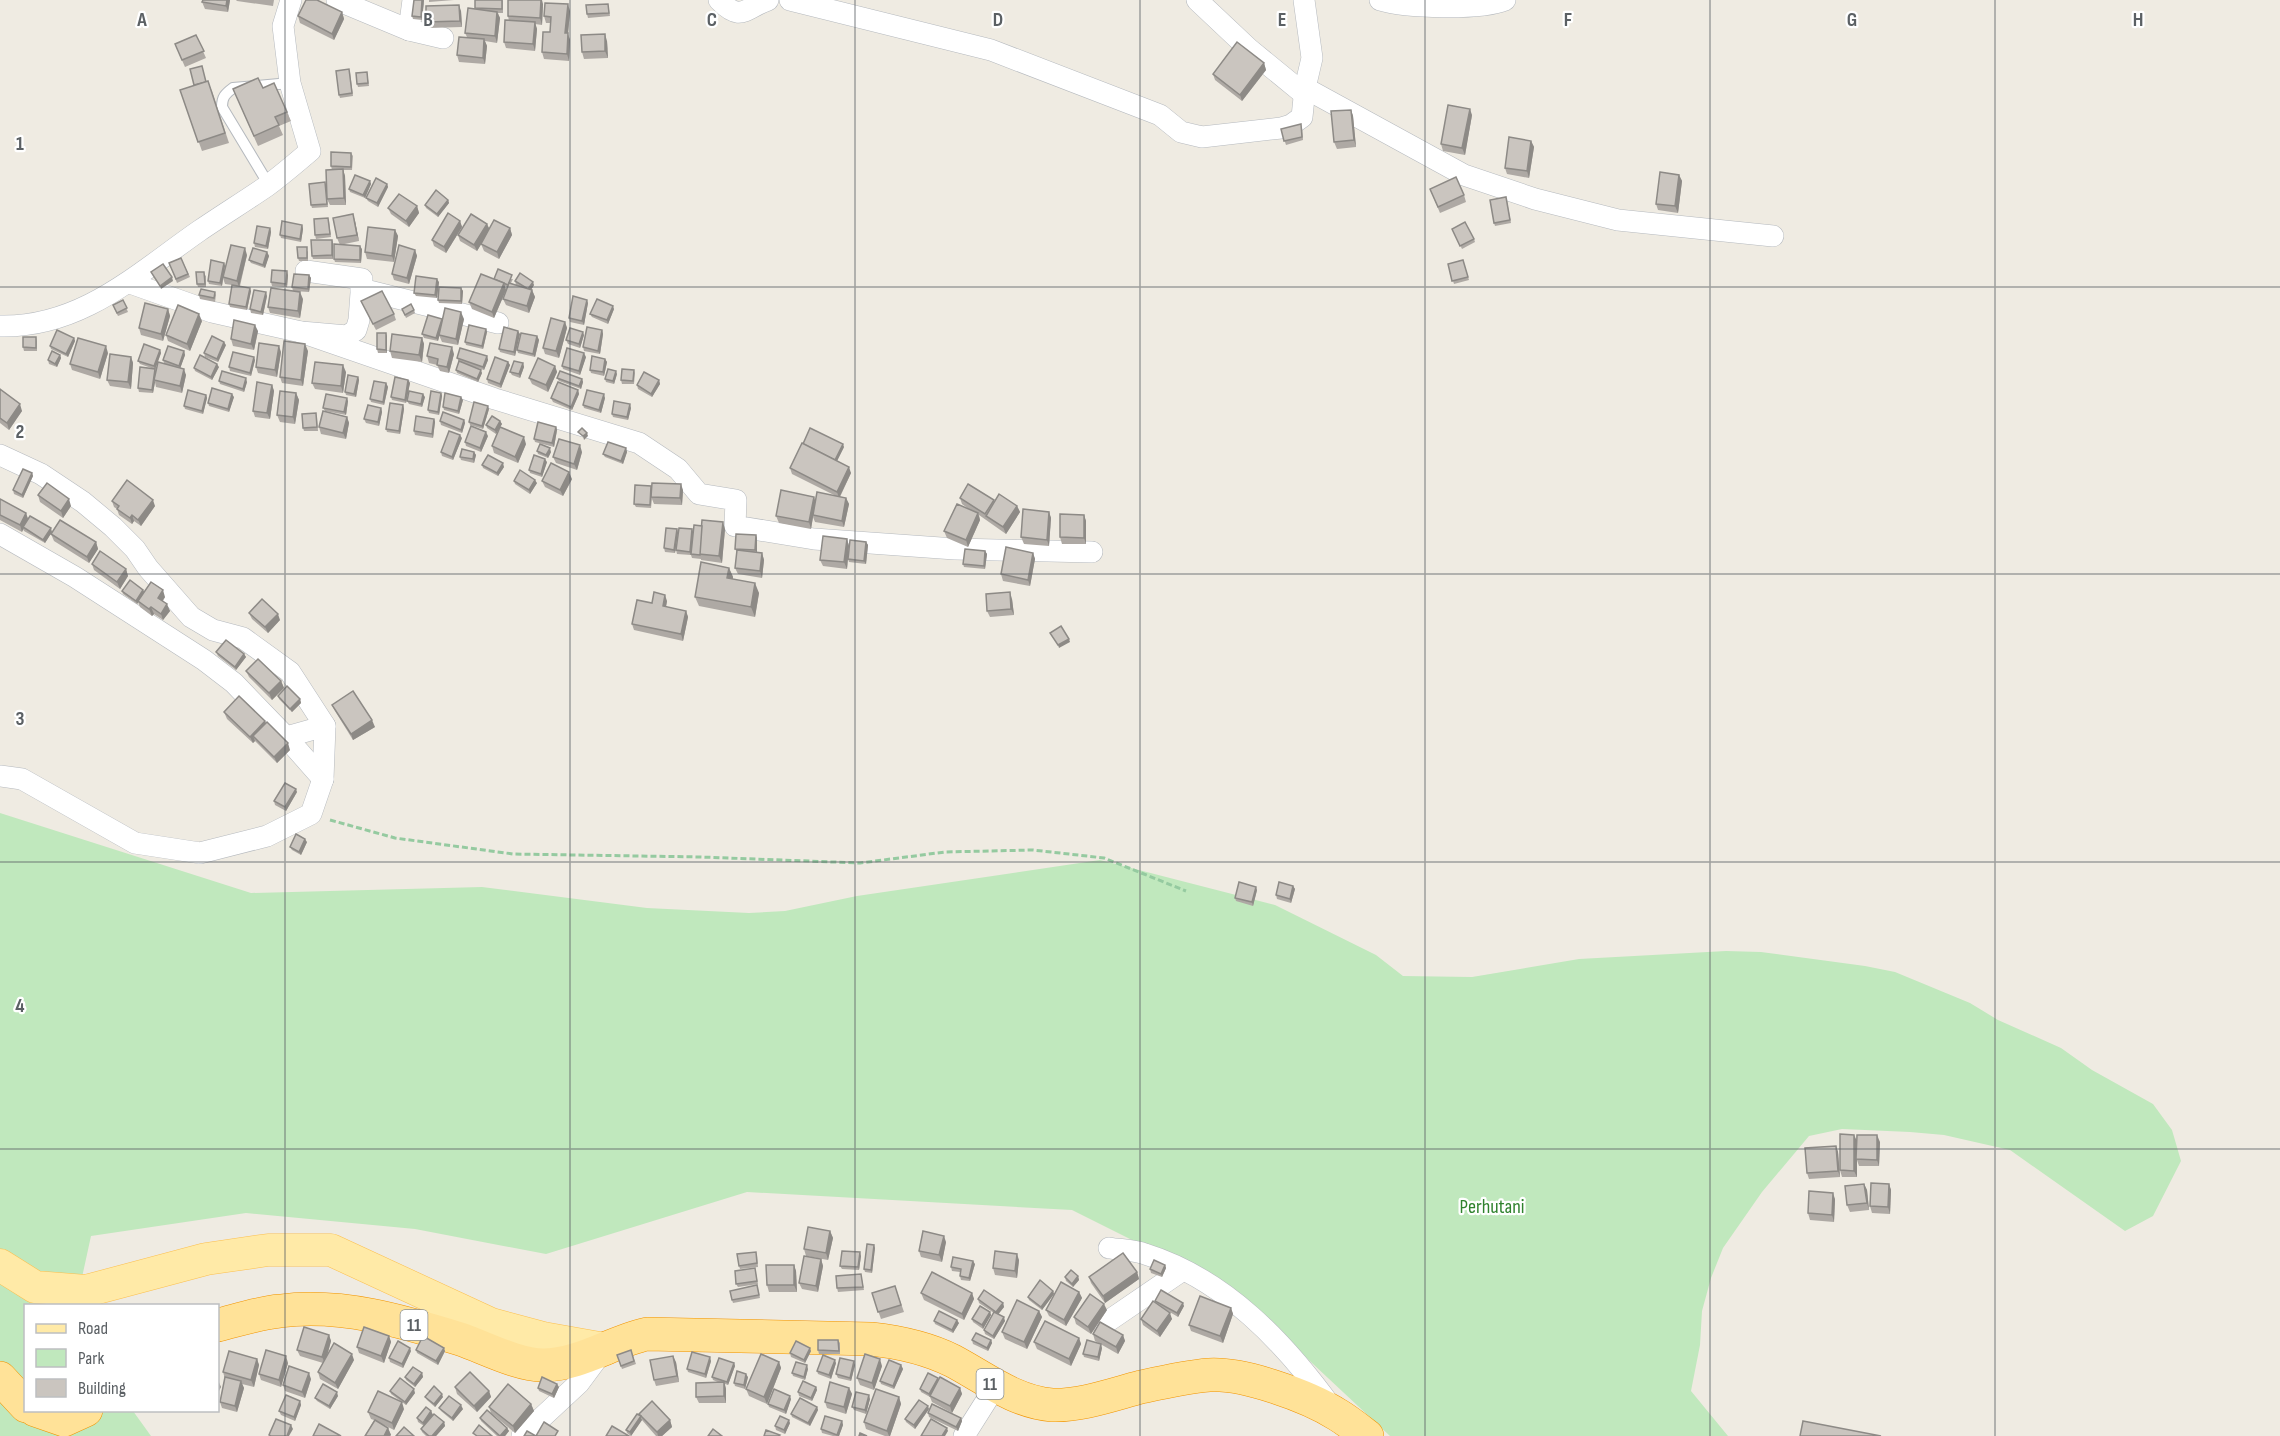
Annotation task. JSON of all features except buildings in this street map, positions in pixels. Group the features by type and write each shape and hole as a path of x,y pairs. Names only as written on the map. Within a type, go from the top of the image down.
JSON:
{"highway":[{"name":"11","path":"219,1325 280,1311 338,1309 398,1321 512,1358 541,1365 572,1362 628,1338 647,1334 871,1339 905,1343 952,1360 995,1387 1052,1405 1072,1403 1176,1379 1211,1375 1243,1378 1289,1392 1336,1414 1367,1436"},
{"path":"0,1378 24,1404"},
{"path":"41,1412 64,1420 82,1412"}],"main road":[{"path":"0,1265 35,1287 86,1291 206,1259 268,1250 331,1250 492,1324 543,1338 605,1349"}],"street":[{"path":"0,326 13,326 66,316 130,283 198,232 269,185 310,151 290,83 283,26 291,0"},
{"path":"337,0 409,30 444,38"},
{"path":"409,30 413,0"},
{"path":"719,0 728,10 736,13 751,10 768,0"},
{"path":"790,0 991,50 1160,115 1188,135 1213,136 1291,125 1302,117 1312,58 1304,0"},
{"path":"1197,0 1249,49 1305,91 1464,175 1535,199 1618,220 1773,236"},
{"path":"1380,0 1427,6 1472,6 1504,0"},
{"path":"301,332 347,336 356,330 362,279 306,271"},
{"path":"130,283 212,312 301,332 495,399 639,443 678,469 699,494 736,500 735,526 826,540 955,549 1092,552"},
{"path":"361,289 498,323"},
{"path":"0,455 41,474 83,502 114,527 191,617 213,630 243,638 290,672 325,726 323,779 311,814 267,836 200,853 135,843 22,779 0,776"},
{"path":"0,534 75,577 204,660 234,684 323,779"},
{"path":"286,737 325,726"},
{"path":"1109,1248 1144,1254 1202,1278 1220,1291 1285,1347 1336,1414"},
{"path":"1104,1324 1183,1270"},
{"path":"522,1436 579,1383 605,1349"},
{"path":"968,1428 995,1387"}],"lane":[{"path":"269,185 222,107 222,100 225,94 233,88 290,83"}],"path":[{"path":"311,814 395,838 513,854 701,856 860,863 945,852 1033,850 1104,858 1186,891"}],"green space":[{"name":"Perhutani","path":"0,813 251,893 482,887 647,908 749,913 785,911 857,896 1100,860 1275,905 1376,955 1403,976 1472,977 1579,959 1726,951 1761,952 1865,966 1895,972 1970,1003 1998,1020 2061,1048 2092,1070 2153,1104 2172,1130 2181,1161 2153,1216 2125,1231 2010,1150 1944,1135 1910,1132 1842,1129 1809,1136 1762,1192 1723,1248 1711,1278 1702,1311 1700,1345 1691,1391 1728,1436 1390,1436 1236,1292 1072,1210 747,1192 546,1254 415,1229 246,1213 91,1236 76,1304 24,1304 24,1412 134,1412 151,1436 0,1436"}]}
